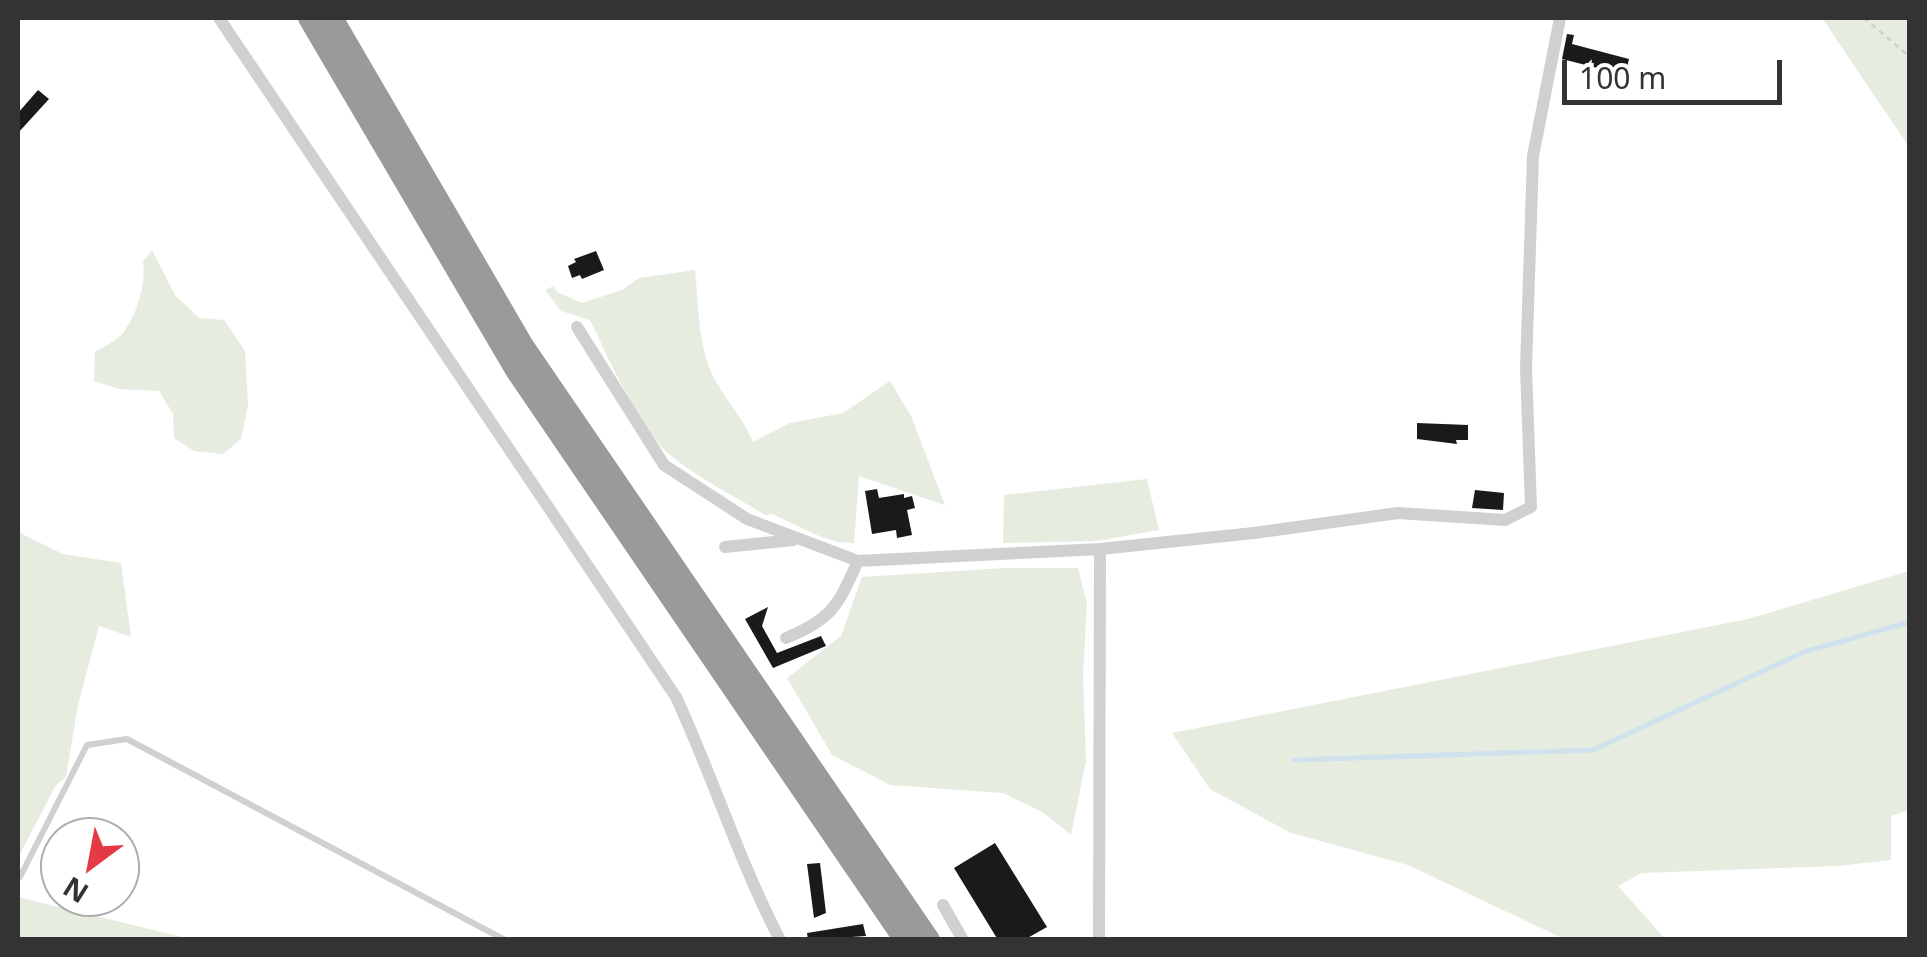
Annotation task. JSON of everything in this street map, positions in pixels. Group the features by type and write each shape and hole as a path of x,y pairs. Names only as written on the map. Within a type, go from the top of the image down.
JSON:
{"highway":[{"path":"309,18 516,370 905,940"},
{"path":"332,18 523,346 929,940"}],"street":[{"path":"219,18 676,697 704,758 745,870 780,940"},
{"path":"577,327 664,464 747,519 858,561 1100,549 1398,513 1505,520 1531,507 1526,368 1534,156 1560,18"},
{"path":"725,547 796,540"},
{"path":"1099,940 1100,549"},
{"path":"786,638 810,629 837,607 858,561"},
{"path":"943,905 963,940"}],"lane":[{"path":"20,877 87,745 126,739 504,940"}],"path":[{"path":"1864,18 1910,57"}],"shaded area":[{"path":"1822,18 1909,18 1909,147"},
{"path":"152,250 175,295 199,318 224,320 245,351 248,406 241,439 223,454 194,451 174,438 173,414 159,391 119,389 94,381 95,352 117,338 128,325 142,290 143,262"},
{"path":"695,270 706,358 753,442 790,423 843,413 890,381 911,416 945,505 859,476 854,543 838,542 772,514 765,515 668,453 635,410 590,320 561,311 545,290 554,286 557,292 582,303 622,290 639,278"},
{"path":"1147,479 1159,530 1097,541 1003,543 1004,495"},
{"path":"18,532 63,554 121,563 131,637 99,626 78,705 66,777 56,785 18,858"},
{"path":"1005,568 1078,568 1087,604 1083,674 1086,761 1071,835 1044,813 1003,793 890,785 832,755 787,678 841,636 862,577"},
{"path":"1909,571 1909,810 1891,816 1891,860 1838,866 1642,873 1618,886 1665,939 1564,939 1408,865 1291,833 1210,789 1172,733 1748,619"},
{"path":"18,897 40,902 40,917 100,917 190,939 18,939"}],"building":[{"path":"1567,34 1574,35 1572,44 1629,59 1625,75 1562,59"},
{"path":"38,90 49,99 18,133 18,113"},
{"path":"596,251 604,270 582,279 580,275 572,278 568,266 576,262 574,259"},
{"path":"1417,423 1468,425 1468,440 1456,440 1457,444 1417,439"},
{"path":"877,489 879,498 912,496 915,508 907,510 912,535 897,538 896,530 872,534 865,491"},
{"path":"1475,490 1504,493 1503,510 1472,508"},
{"path":"768,607 762,626 777,653 821,636 826,646 773,668 745,619"},
{"path":"995,843 1047,927 1024,940 998,940 954,868"},
{"path":"820,863 826,913 814,918 807,864"},
{"path":"863,924 866,936 808,940 807,933"}],"waterway":[{"path":"1294,760 1593,750 1804,652 1910,622"}]}
